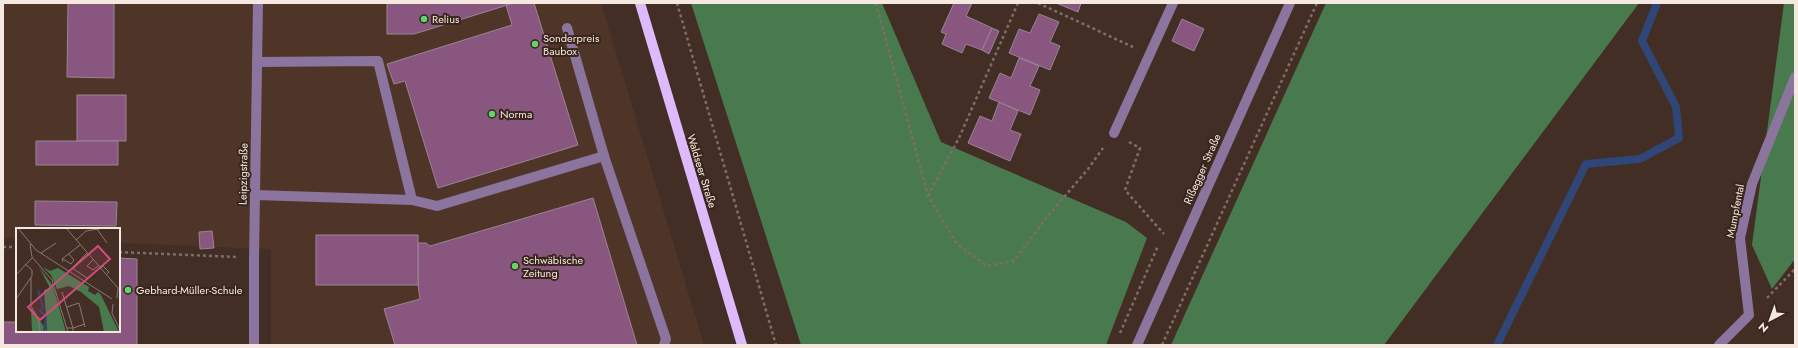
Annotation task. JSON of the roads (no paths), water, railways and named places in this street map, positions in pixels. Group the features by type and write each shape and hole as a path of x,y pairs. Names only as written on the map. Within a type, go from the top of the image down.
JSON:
{"main road":[{"name":"Waldseer Straße","path":"640,3 742,345"}],"street":[{"name":"Leipzigstraße","path":"254,345 258,3"},
{"path":"1114,133 1173,3"},
{"name":"Rißegger Straße","path":"1137,345 1290,3"},
{"path":"567,28 604,156 666,339 664,345"},
{"path":"257,62 378,61 412,200"},
{"name":"Mumpfental","path":"1719,345 1749,315 1740,238 1752,184 1795,77"},
{"path":"255,195 412,200 437,206 604,156"}],"waterway":[{"path":"1497,345 1586,164 1640,159 1679,138 1676,107 1642,41 1657,3"}],"place":[{"name":"Relius","path":"424,19"},
{"name":"Sonderpreis Baubox","path":"535,44"},
{"name":"Norma","path":"492,114"},
{"name":"Schwäbische Zeitung","path":"515,266"},
{"name":"Gebhard-Müller-Schule","path":"128,290"}]}
